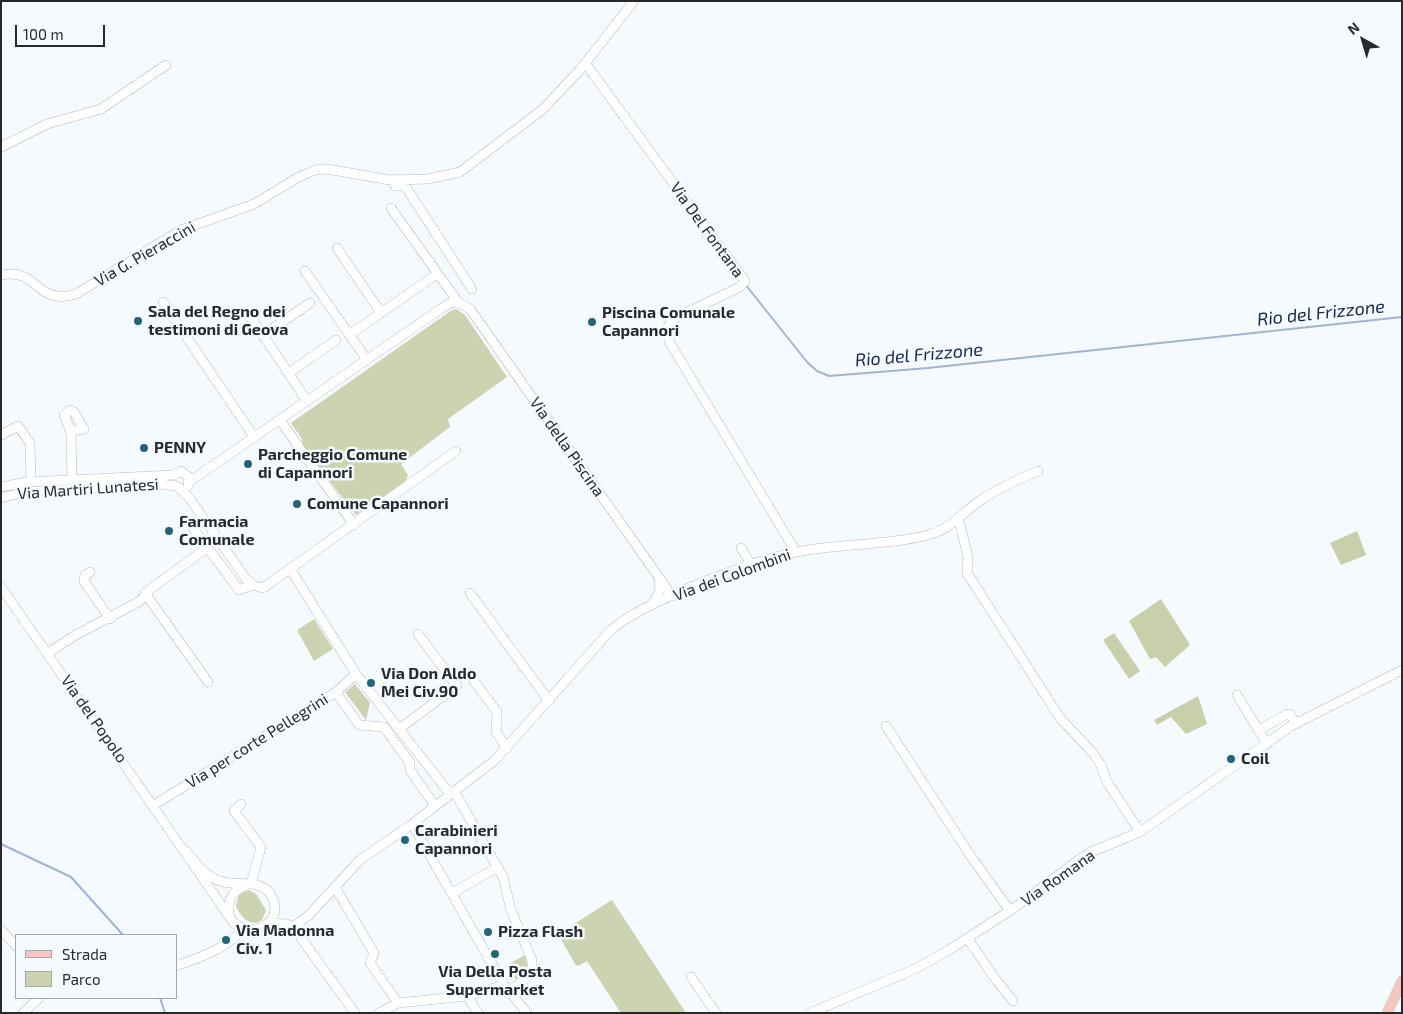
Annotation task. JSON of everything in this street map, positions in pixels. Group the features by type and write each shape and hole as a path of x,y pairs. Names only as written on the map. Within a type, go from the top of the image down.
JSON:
{"main road":[{"path":"1387,1013 1402,981"}],"street":[{"name":"Via G. Pieraccini","path":"1,275 22,275 53,296 62,297 76,294 181,230 254,204 297,178 315,170 327,169 394,180 428,179 460,172 542,110 585,63 634,1"},
{"name":"Via Del Fontana","path":"585,63 743,284 675,318 668,324 666,330 670,343 796,552"},
{"path":"1,147 47,124 101,110 166,65"},
{"path":"394,180 395,186 404,186 407,189 472,289"},
{"path":"391,208 458,302"},
{"path":"337,248 381,313"},
{"path":"305,271 367,360"},
{"path":"349,335 437,274"},
{"path":"163,302 254,437"},
{"name":"Via Martiri Lunatesi","path":"1,498 14,493 160,484 184,487 204,470 450,303 458,302"},
{"name":"Via della Piscina","path":"458,302 470,309 672,596"},
{"path":"263,335 310,303"},
{"path":"249,314 307,401"},
{"path":"289,373 336,340"},
{"path":"280,420 354,525"},
{"path":"1,435 18,426 30,443 31,482"},
{"path":"70,431 72,480"},
{"path":"203,518 194,528 236,588 240,590 253,586 263,588 291,570 456,451"},
{"name":"Via Martiri Lunatesi","path":"1,487 13,483 174,475 181,471 186,473 204,470"},
{"name":"Via dei Colombini","path":"290,925 309,915 360,860 412,824 495,760 549,702 616,625 672,596 752,566 796,552 928,535 956,521 968,509 996,490 1038,471"},
{"path":"186,473 190,499"},
{"name":"Via Martiri Lunatesi","path":"174,475 173,481 177,486"},
{"path":"13,483 14,493"},
{"path":"177,486 190,499 253,586"},
{"path":"956,521 960,524 968,558 967,573 979,594 1060,718 1092,752 1101,765 1106,780 1140,832"},
{"path":"48,654 74,636 140,602 145,593 207,548"},
{"path":"741,548 752,566"},
{"path":"291,570 356,674 452,792 498,867 506,885 516,924 534,966 532,973 507,988 467,996 398,1003 379,1013"},
{"path":"652,606 660,590 660,581 656,571"},
{"path":"90,572 85,575 84,581 110,619"},
{"name":"Via del Popolo","path":"1,587 186,851 233,922 243,929"},
{"path":"470,592 549,702"},
{"path":"145,593 208,682"},
{"path":"399,729 457,686 418,634"},
{"name":"Via Romana","path":"810,1013 915,969 968,939 1091,852 1140,832 1296,724 1401,670"},
{"name":"Via per corte Pellegrini","path":"154,805 336,692 356,674"},
{"path":"474,680 498,712 496,732 507,748"},
{"path":"336,692 359,725 384,727 410,763 410,770 435,806"},
{"path":"1237,695 1267,744"},
{"path":"1259,730 1287,714 1290,714 1296,724"},
{"path":"886,726 970,855 1010,911"},
{"path":"229,914 230,897 238,888 249,884 261,846 234,811 241,804"},
{"path":"412,824 507,988 527,1013"},
{"name":"Via del Popolo","path":"186,851 206,874 222,882 261,886 268,891 274,905 290,925"},
{"path":"452,893 498,867"},
{"path":"335,887 374,953 370,964 398,1003"},
{"path":"268,924 274,910 274,905"},
{"path":"178,965 227,944 236,938 243,929 255,930 268,924 290,925 355,1013"},
{"path":"1,930 15,945"},
{"path":"968,939 1013,1001"},
{"path":"691,977 716,1013"},
{"path":"467,996 478,1013"},
{"path":"23,1013 38,999"}],"green space":[{"path":"456,309 465,315 507,377 448,419 450,427 401,464 408,475 405,482 356,515 303,446 302,439 291,423"},
{"path":"1357,531 1366,555 1341,565 1330,543"},
{"path":"1161,599 1190,645 1165,667 1156,657 1150,659 1129,621"},
{"path":"314,619 333,649 314,661 297,630"},
{"path":"1114,633 1140,671 1129,679 1103,640"},
{"path":"355,684 370,703 366,720 345,692"},
{"path":"1198,696 1207,724 1186,734 1171,717 1157,725 1154,720"},
{"path":"249,890 256,894 266,910 262,920 254,923 246,920 236,906 239,894"},
{"path":"612,900 686,1013 621,1013 587,961 578,966 575,964 558,934"},
{"path":"525,955 528,968 516,980 507,965"}],"waterway":[{"name":"Rio del Frizzone","path":"745,284 807,362 817,371 829,376 928,368 1402,317"},
{"path":"1,844 71,877 122,934"},
{"path":"160,999 165,1013"}],"place":[{"name":"Sala del Regno dei testimoni di Geova","path":"138,321"},
{"name":"Piscina Comunale Capannori","path":"592,322"},
{"name":"PENNY","path":"144,448"},
{"name":"Parcheggio Comune di Capannori","path":"248,464"},
{"name":"Comune Capannori","path":"297,504"},
{"name":"Farmacia Comunale","path":"169,531"},
{"name":"Via Don Aldo Mei Civ.90","path":"371,683"},
{"name":"Coil","path":"1231,759"},
{"name":"Carabinieri Capannori","path":"405,840"},
{"name":"Pizza Flash","path":"488,932"},
{"name":"Via Madonna Civ. 1","path":"226,940"},
{"name":"Via Della Posta Supermarket","path":"495,954"}]}
